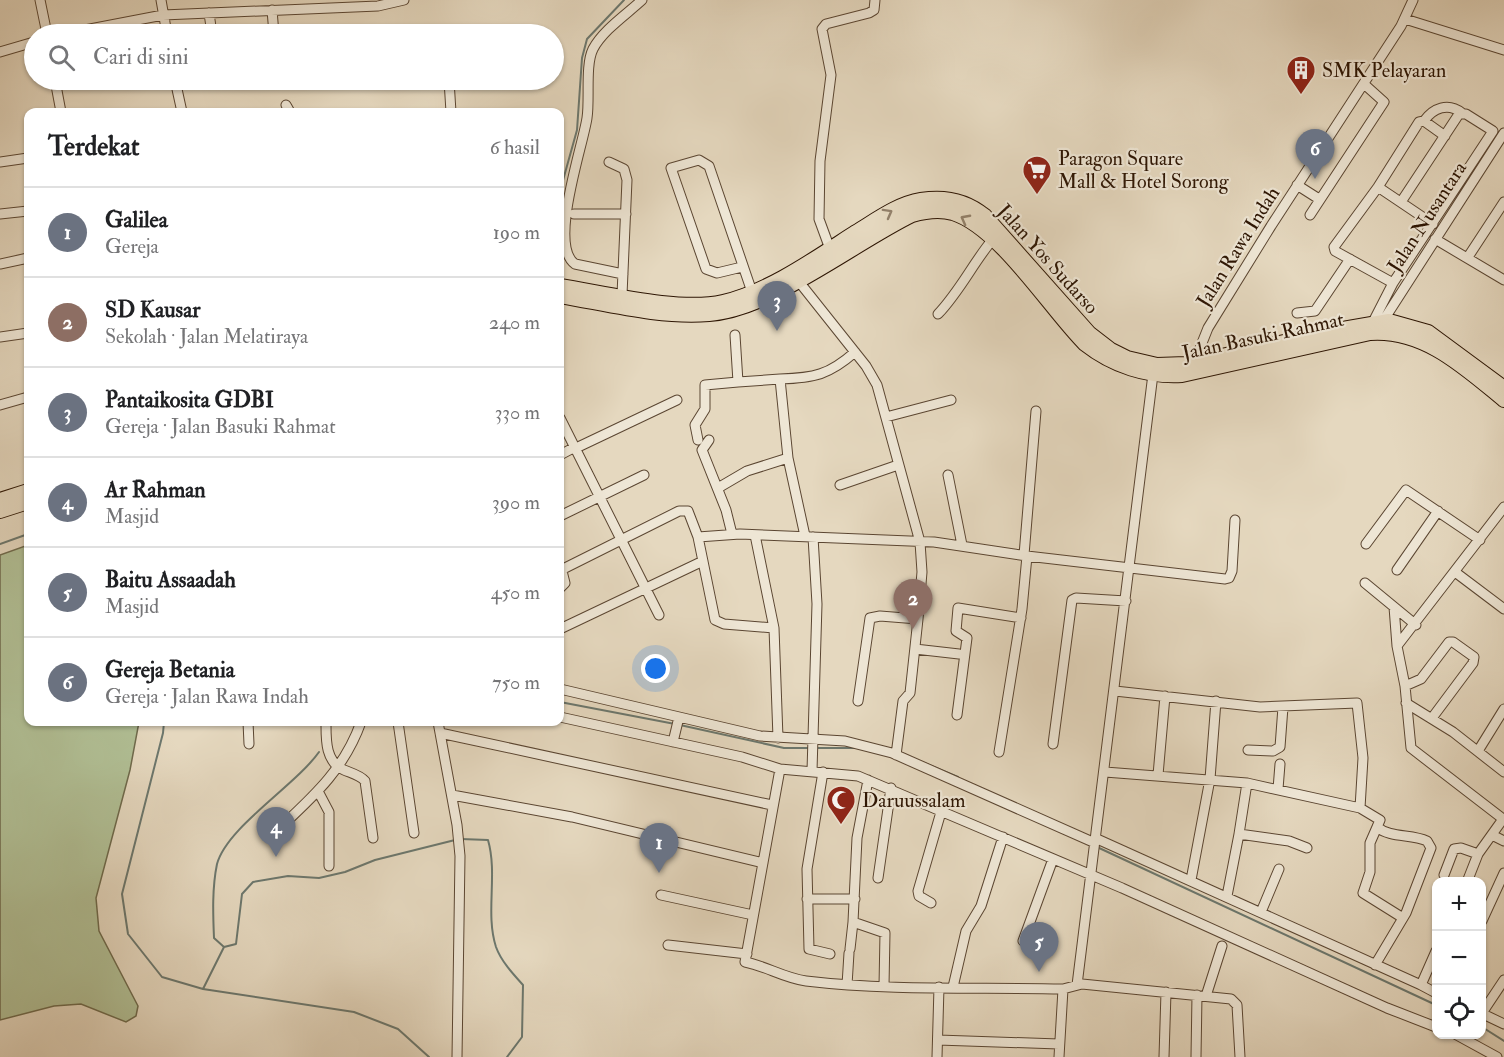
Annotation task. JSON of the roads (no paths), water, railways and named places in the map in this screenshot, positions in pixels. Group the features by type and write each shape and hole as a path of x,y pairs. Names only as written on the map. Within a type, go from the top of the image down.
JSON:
{"highway":[{"name":"Jalan Yos Sudarso","path":"564,287 670,303 709,304 752,292 794,276 830,249 884,215 908,204 936,198 958,201 978,210 999,229 1089,333 1111,350 1127,358 1157,364 1194,363 1378,322 1397,322 1428,332 1504,388"},
{"name":"Jalan Basuki Rahmat","path":"564,297 671,313 708,314 745,306 794,276 890,225 929,210 954,213 993,240 1085,344 1118,364 1153,374 1194,373 1370,333 1395,333 1423,342 1462,366 1504,400"},
{"path":"0,500 24,492"},
{"path":"0,511 24,503"}],"street":[{"path":"40,0 45,24"},
{"path":"161,0 165,24"},
{"path":"116,24 163,15 378,6 404,0"},
{"path":"623,274 572,262 566,250 567,205 587,118 593,48 642,0"},
{"path":"830,249 819,219 820,161 831,75 822,28 826,24 870,13 874,10 874,0"},
{"name":"Jalan Rawa Indah","path":"1194,363 1208,328 1297,185 1405,19 1413,0"},
{"path":"272,10 273,24"},
{"path":"209,13 211,24"},
{"path":"1405,19 1504,50"},
{"path":"0,52 24,45"},
{"path":"1310,215 1384,102 1384,98 1364,84"},
{"path":"57,90 60,108"},
{"path":"177,90 181,108"},
{"path":"450,90 451,108"},
{"path":"1378,322 1393,283 1493,134 1491,130 1455,109 1432,110 1424,121 1418,123 1378,187 1334,247 1335,251 1393,283"},
{"path":"1401,202 1462,113"},
{"path":"1424,121 1445,136"},
{"name":"Jalan Nusantara","path":"1378,322 1504,133"},
{"path":"0,162 24,159"},
{"path":"742,267 717,273 706,269 671,168 699,160 709,166 752,292"},
{"path":"609,162 621,166 626,174 622,295"},
{"path":"1297,185 1319,199"},
{"path":"1378,187 1433,224"},
{"path":"1468,257 1504,202"},
{"path":"0,214 24,211"},
{"path":"574,214 626,214"},
{"path":"1435,238 1504,280"},
{"path":"938,314 955,296 980,255 993,240"},
{"path":"0,264 24,259"},
{"path":"1297,313 1315,312 1350,260"},
{"path":"794,276 855,352 877,385 920,542 922,572 915,649 910,693 903,701 896,754"},
{"path":"0,337 24,334"},
{"path":"735,335 738,382"},
{"path":"698,440 695,425 705,409 705,385 822,374 837,368 855,352"},
{"path":"1077,985 1131,566 1153,374"},
{"path":"780,379 788,458 809,537 817,604 812,769"},
{"path":"0,405 24,398"},
{"path":"564,453 677,400"},
{"path":"886,417 951,400"},
{"path":"999,752 1021,618 1036,411"},
{"path":"564,426 659,615"},
{"path":"709,440 702,450 718,488 732,534"},
{"path":"718,488 747,471 788,458"},
{"path":"840,485 898,465"},
{"path":"564,514 644,475"},
{"path":"948,475 962,545"},
{"path":"1366,544 1406,490 1480,540"},
{"path":"1397,646 1416,625 1504,507"},
{"path":"564,569 686,510 690,513 698,537 717,622 774,628"},
{"path":"1396,570 1438,511"},
{"path":"698,537 755,534 962,545 1026,556 1131,566 1225,579 1229,578 1235,520"},
{"path":"755,534 774,628 778,738"},
{"path":"564,627 702,561"},
{"path":"1455,572 1504,609"},
{"path":"1365,584 1416,625"},
{"path":"1053,744 1072,600 1076,598 1126,601"},
{"path":"957,715 967,638 956,631 957,610 962,607 1021,618"},
{"path":"1394,608 1397,646 1405,686 1412,750 1504,819 1478,854 1469,877"},
{"path":"858,701 870,618 880,616 918,619"},
{"path":"1405,686 1421,679 1449,642 1454,642 1474,657 1473,663 1432,718"},
{"path":"915,649 959,654"},
{"path":"564,690 679,720 778,738 812,742 845,741 896,754 1095,842 1191,880 1432,991"},
{"path":"1115,691 1283,707 1358,703 1363,759 1360,808"},
{"path":"1158,775 1165,696"},
{"path":"1191,880 1210,778 1216,701"},
{"path":"1406,703 1478,750 1504,772"},
{"path":"1248,750 1273,751 1280,747 1283,707"},
{"path":"1478,750 1504,709"},
{"path":"564,718 674,739 780,769 812,769 848,774 891,788 941,812 1091,873 1387,1008 1432,1025"},
{"path":"674,739 679,720"},
{"path":"248,726 249,744"},
{"path":"326,726 329,754 338,767 365,781 373,838"},
{"path":"270,837 319,793 338,767 359,726"},
{"path":"399,726 414,832"},
{"path":"439,726 458,825 459,842 458,1057"},
{"path":"440,733 772,805"},
{"path":"1278,789 1280,764"},
{"path":"780,769 745,962 804,981 847,985 1063,989 1077,985 1231,999 1236,1002 1240,1057"},
{"path":"823,772 808,856 807,899 809,949 830,954"},
{"path":"1105,772 1210,778 1247,783 1360,808 1380,817 1370,843 1370,872 1363,893 1403,918"},
{"path":"847,985 855,900 857,838 868,780"},
{"path":"1227,896 1247,783"},
{"path":"878,878 891,788"},
{"path":"319,793 329,812 329,866"},
{"path":"452,795 572,817 763,863"},
{"path":"931,903 919,896 918,891 941,812"},
{"path":"1375,965 1403,918 1430,850 1430,844 1414,836 1383,833 1377,827"},
{"path":"1239,834 1289,841 1306,848"},
{"path":"1492,835 1504,841"},
{"path":"953,987 966,931 981,906 1003,837"},
{"path":"1444,875 1454,849 1461,848 1478,854"},
{"path":"1023,941 1053,859"},
{"path":"1261,912 1279,869"},
{"path":"1486,912 1504,873"},
{"path":"661,895 753,915"},
{"path":"807,899 855,900"},
{"path":"853,922 885,933 884,986"},
{"path":"668,945 747,954"},
{"path":"1196,1057 1202,996 1222,946"},
{"path":"1421,986 1432,962"},
{"path":"1486,1009 1504,980"},
{"path":"937,1057 939,987"},
{"path":"1059,1057 1063,989"},
{"path":"1164,1057 1166,992"},
{"path":"1486,1015 1504,1024"},
{"path":"1463,1039 1497,1057"},
{"path":"938,1040 1059,1044"}],"waterway":[{"path":"564,177 577,130 582,58 587,39 624,0"},
{"path":"0,544 24,535"},
{"path":"564,703 675,724"},
{"path":"680,725 784,748 810,748"},
{"path":"164,726 122,894 128,934 162,977 203,989 354,1012 398,1029 429,1057"},
{"path":"816,748 858,748"},
{"path":"224,947 214,938 213,910 215,873 223,850 247,821 294,779 319,752"},
{"path":"922,762 958,777"},
{"path":"461,839 488,840 492,867 492,921 496,947 511,972 523,985 522,1037 507,1057"},
{"path":"224,947 236,944 242,894 253,882 288,876 319,878 345,872 375,860 455,840"},
{"path":"1097,847 1432,1003"},
{"path":"203,989 224,947"},
{"path":"1486,1030 1504,1041"}],"place":[{"name":"SMK Pelayaran","path":"1301,96"},
{"name":"Gereja Betania","path":"1315,179"},
{"name":"Paragon Square Mall & Hotel Sorong","path":"1037,196"},
{"name":"Pantaikosita GDBI","path":"777,331"},
{"name":"SD Kausar","path":"913,629"},
{"name":"Daruussalam","path":"841,826"},
{"name":"Ar Rahman","path":"276,857"},
{"name":"Galilea","path":"659,873"},
{"name":"Baitu Assaadah","path":"1039,972"}]}
